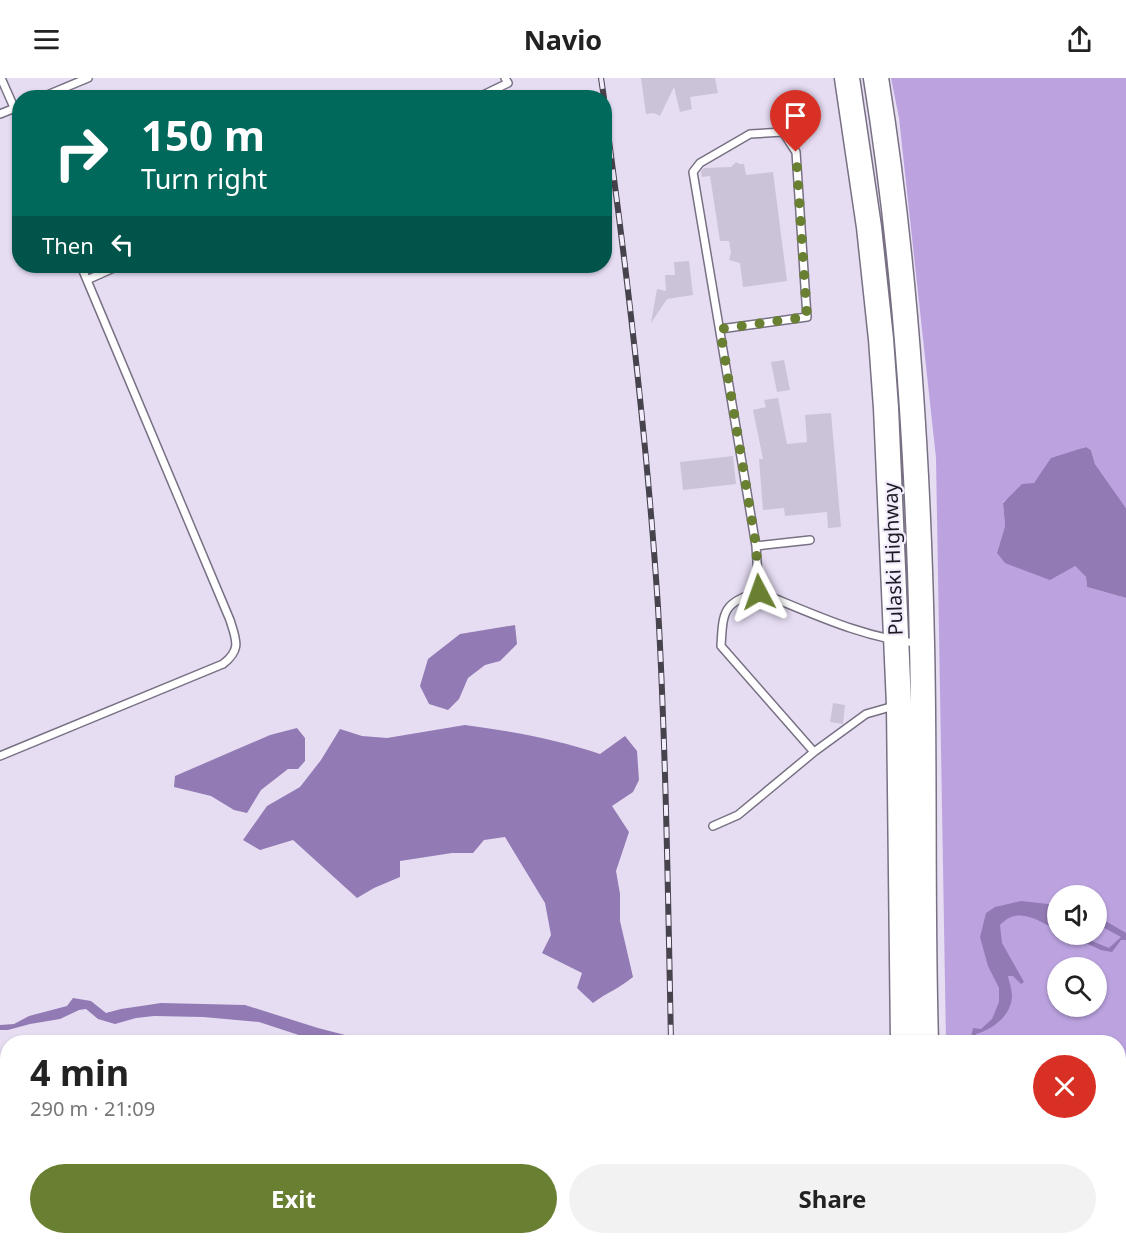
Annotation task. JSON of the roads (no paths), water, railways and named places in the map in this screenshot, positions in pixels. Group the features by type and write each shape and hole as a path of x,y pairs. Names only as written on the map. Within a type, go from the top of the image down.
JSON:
{"highway":[{"name":"Pulaski Highway","path":"847,78 869,227 888,431 899,705 903,1035"},
{"name":"Pulaski Highway","path":"876,78 899,260 917,490 922,644 926,1035"}],"lane":[{"path":"1,78 12,98"},
{"path":"59,90 88,78"},
{"path":"494,90 508,83 505,78"},
{"path":"720,329 807,317 796,152 783,132 750,134 700,163 693,172 756,546 759,592"},
{"path":"0,756 223,664 232,657 236,650 237,642 230,620 84,273"},
{"path":"87,280 102,273"},
{"path":"756,546 810,540"},
{"path":"814,752 721,646 723,613 738,600 759,592 824,618 897,642 922,644"},
{"path":"713,826 738,815 814,752 866,714 899,705"}],"railway":[{"path":"601,78 603,90"},
{"path":"612,163 636,355 658,607 665,770 671,1035"}]}
